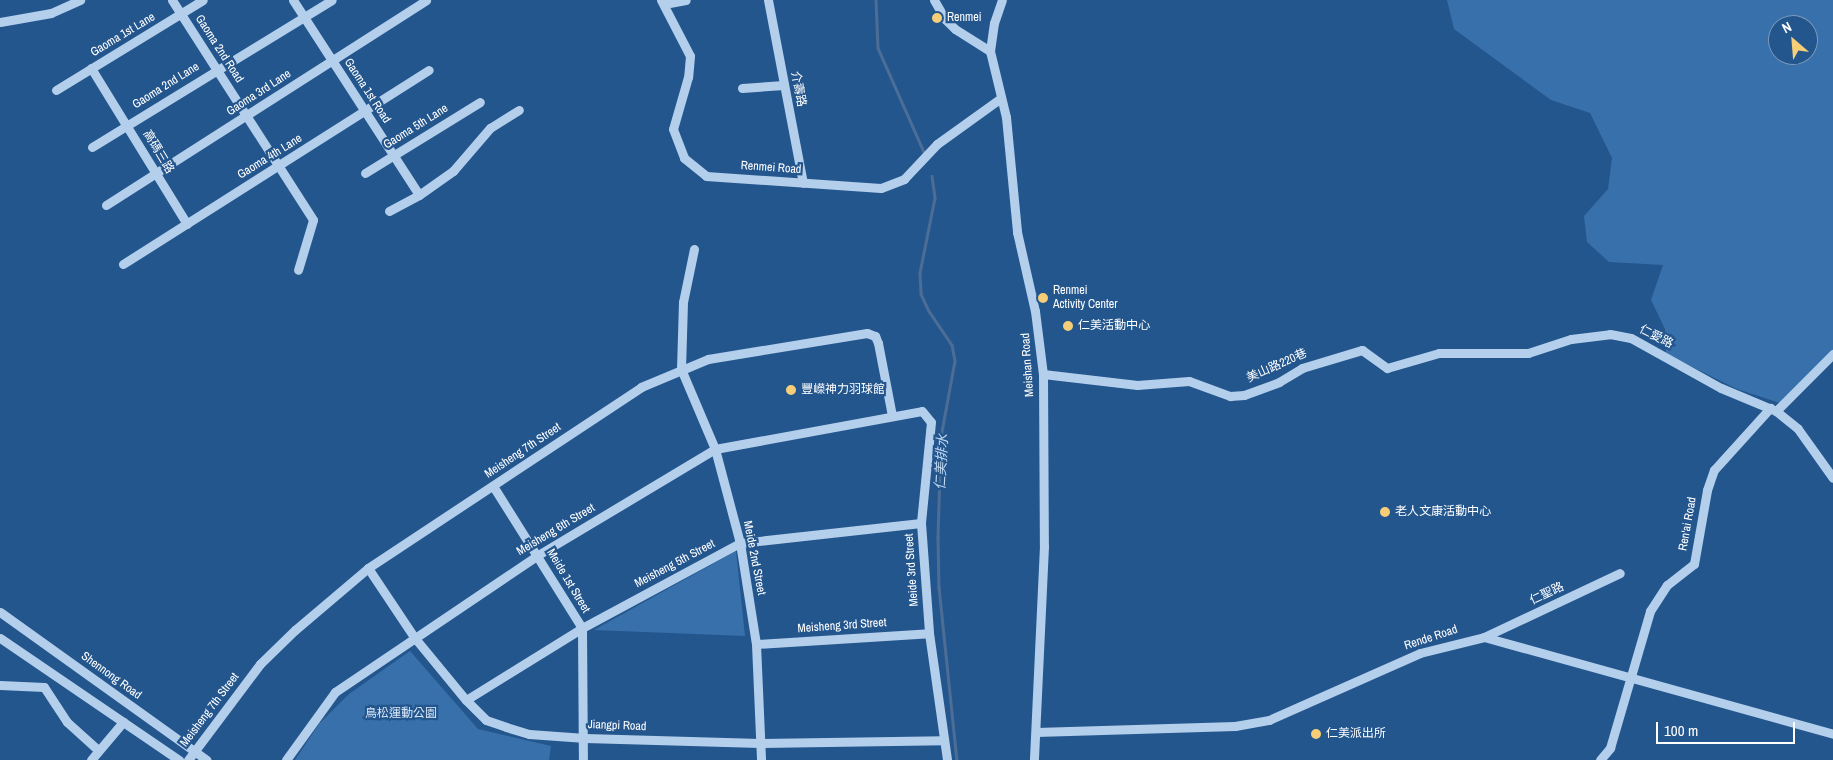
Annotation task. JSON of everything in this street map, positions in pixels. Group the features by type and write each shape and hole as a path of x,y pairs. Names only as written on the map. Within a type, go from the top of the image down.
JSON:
{"street":[{"path":"0,22 51,13 80,0"},
{"name":"Gaoma 2nd Road","path":"172,0 313,220 298,270"},
{"name":"Gaoma 1st Lane","path":"56,90 203,0"},
{"name":"Gaoma 1st Road","path":"293,0 419,195"},
{"name":"Gaoma 2nd Lane","path":"92,147 332,0"},
{"name":"Gaoma 3rd Lane","path":"106,205 426,0"},
{"path":"662,2 686,0"},
{"name":"介壽路","path":"768,0 803,183"},
{"path":"934,0 955,29 990,51 994,23 1002,0"},
{"name":"Renmei Road","path":"662,2 690,56 688,77 673,129 684,158 706,176 881,188 904,179 937,144 1001,98"},
{"name":"Meishan Road","path":"990,51 1008,136 1012,204 1036,311 1043,374 1044,546 1034,760"},
{"name":"高碼三路","path":"91,68 187,224"},
{"name":"Gaoma 4th Lane","path":"123,264 429,70"},
{"path":"742,88 784,85"},
{"name":"Gaoma 5th Lane","path":"365,173 480,102"},
{"path":"390,211 419,195 453,171 490,128 519,110"},
{"path":"682,369 683,302 694,248"},
{"name":"Meisheng 7th Street","path":"188,760 260,664 295,630 368,568 641,387 708,359 867,332 874,336 878,343 892,416"},
{"name":"仁愛路","path":"1398,368 1439,353 1528,353 1571,340 1610,334 1631,338 1721,388 1773,409 1798,429 1833,478"},
{"name":"美山路220巷","path":"1043,374 1136,385 1189,381 1230,396 1244,395 1279,382 1302,368 1362,350 1387,368 1398,368"},
{"name":"Ren'ai Road","path":"1600,760 1610,748 1632,680 1650,611 1667,585 1694,564 1707,490 1714,470 1773,409 1833,354"},
{"name":"Meide 2nd Street","path":"682,369 715,449 740,543 756,644 761,760"},
{"name":"Meide 3rd Street","path":"892,416 922,411 931,422 921,523 929,633 947,760"},
{"name":"Meisheng 6th Street","path":"286,760 335,692 538,555 715,449 892,416"},
{"name":"Meide 1st Street","path":"493,486 582,628 585,738 583,760"},
{"name":"Meisheng 5th Street","path":"466,700 582,628 740,543 921,523"},
{"name":"Jiangpi Road","path":"368,568 414,637 466,700 486,720 529,734 585,738 760,742 943,740"},
{"name":"仁聖路","path":"1484,638 1620,573"},
{"name":"Shennong Road","path":"0,612 207,760"},
{"name":"Meisheng 3rd Street","path":"756,644 929,633"},
{"path":"0,638 179,760"},
{"name":"Rende Road","path":"1036,732 1235,726 1269,720 1420,653 1484,638 1833,734"},
{"path":"0,685 44,687 68,722 98,750"},
{"path":"91,760 123,722"}],"green space":[{"path":"1447,0 1833,0 1833,358 1783,404 1737,389 1666,354 1665,329 1651,300 1663,265 1609,262 1587,242 1584,216 1608,189 1612,158 1590,113 1551,100 1454,29"},
{"path":"736,551 745,636 594,630"},
{"name":"鳥松運動公園","path":"410,651 478,729 551,746 549,760 295,760 319,724 349,694"}],"waterway":[{"name":"仁美排水","path":"876,0 878,48 924,152"},
{"name":"仁美排水","path":"932,176 935,198 920,273 921,294 929,311 952,345 955,361 941,437 938,537 939,587 957,760"}],"place":[{"name":"Renmei","path":"937,18"},
{"name":"Renmei Activity Center","path":"1043,298"},
{"name":"仁美活動中心","path":"1068,326"},
{"name":"豐嶸神力羽球館","path":"791,390"},
{"name":"老人文康活動中心","path":"1385,512"},
{"name":"仁美派出所","path":"1316,734"}]}
